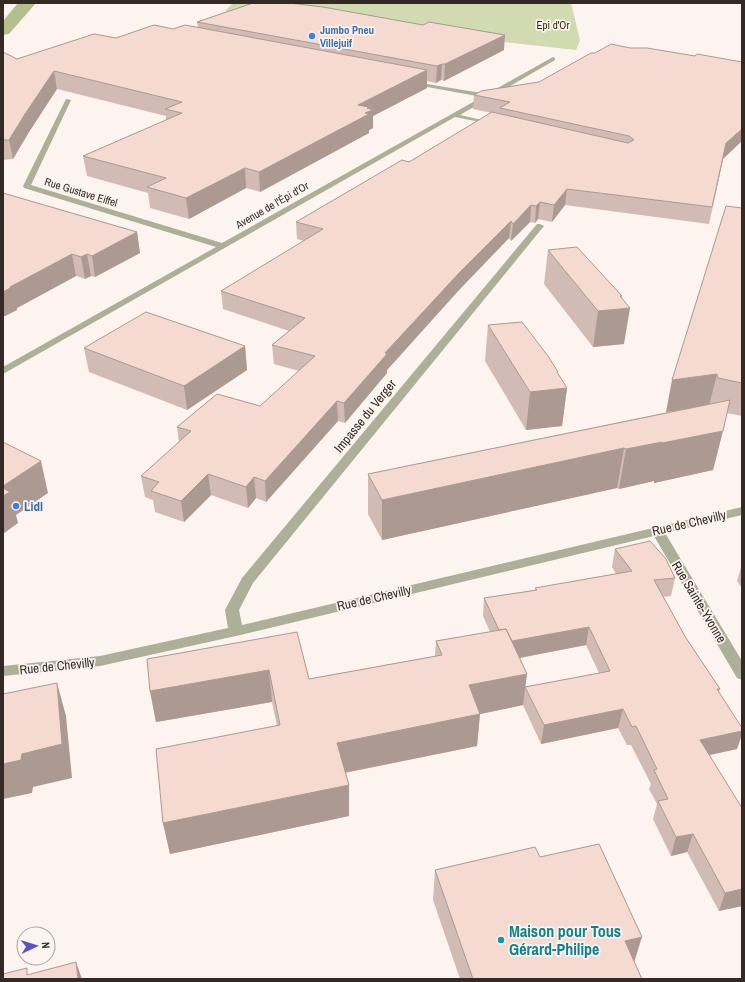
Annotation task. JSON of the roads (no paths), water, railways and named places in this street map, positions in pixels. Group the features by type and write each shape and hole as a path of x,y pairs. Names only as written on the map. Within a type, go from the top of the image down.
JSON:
{"street":[{"name":"Avenue de l'Épi d'Or","path":"3,371 553,58"},
{"path":"403,80 488,96"},
{"name":"Rue Gustave Eiffel","path":"68,100 27,186 222,246"},
{"path":"453,115 500,126"},
{"name":"Impasse du Verger","path":"236,631 232,610 247,581 540,226"},
{"name":"Rue de Chevilly","path":"3,671 100,661 236,631 742,511"},
{"name":"Rue Sainte-Yvonne","path":"657,530 742,674"}],"place":[{"name":"Jumbo Pneu Villejuif","path":"312,36"},
{"name":"Lidl","path":"16,506"},
{"name":"Maison pour Tous Gérard-Philipe","path":"501,940"}],"park label":[{"name":"Epi d'Or","path":"553,25"}]}
